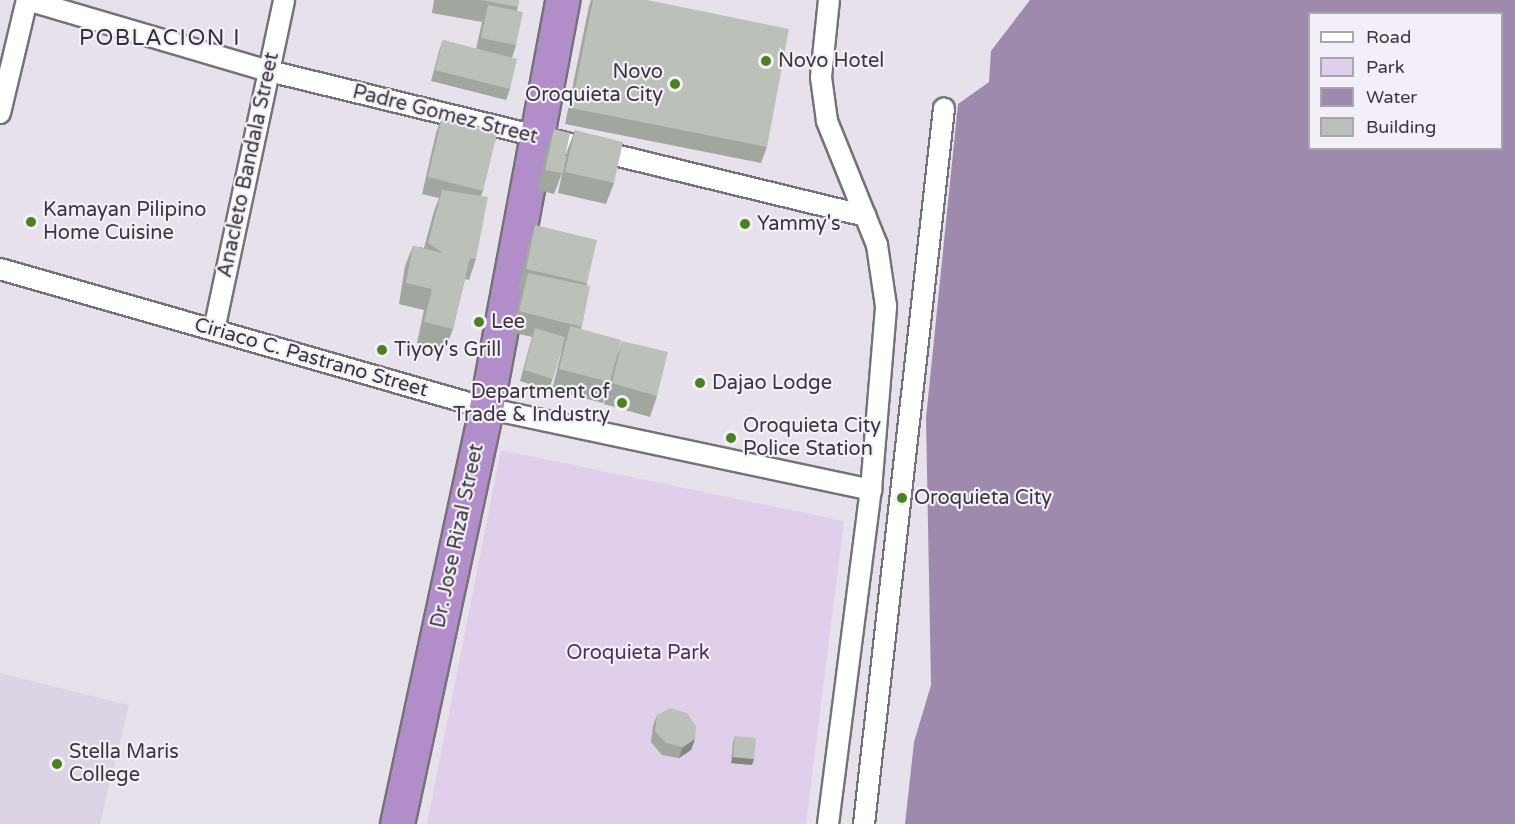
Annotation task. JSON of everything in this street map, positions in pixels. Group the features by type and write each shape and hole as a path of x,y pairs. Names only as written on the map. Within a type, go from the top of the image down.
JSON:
{"highway":[{"name":"Dr. Jose Rizal Street","path":"397,824 486,408 562,0"}],"street":[{"name":"Padre Gomez Street","path":"27,0 269,71 537,138 866,216"},
{"path":"0,113 27,0"},
{"name":"Anacleto Bandala Street","path":"214,330 285,0"},
{"path":"828,824 870,490 886,306 866,216 827,121 821,77 830,0"},
{"path":"864,824 944,108"},
{"name":"Ciriaco C. Pastrano Street","path":"0,269 486,408 870,490"}],"shaded area":[{"name":"Stella Maris College","path":"0,673 129,705 100,824 0,824"}],"green space":[{"name":"Oroquieta Park","path":"501,450 844,521 806,824 427,824"}],"water":[{"path":"1030,0 1515,0 1515,824 905,824 914,742 931,685 926,418 958,104 989,82 991,51"}],"building":[{"path":"481,0 519,0 518,7"},
{"name":"Novo Oroquieta City","path":"593,0 647,0 789,29 767,147 571,108"},
{"path":"488,5 523,12 516,45 481,38"},
{"path":"443,40 517,59 510,89 435,70"},
{"path":"442,117 498,130 483,191 428,177"},
{"path":"554,129 570,133 562,173 545,170"},
{"path":"575,130 623,142 614,183 565,172"},
{"path":"442,190 488,197 476,259 470,258 453,329 424,322 432,289 406,283 413,246 443,253 428,243"},
{"path":"535,225 597,240 587,283 526,269"},
{"path":"528,273 590,286 582,327 519,311"},
{"path":"570,326 621,340 610,382 559,369"},
{"path":"535,328 565,337 553,379 524,370"},
{"path":"622,341 668,352 657,396 612,383"},
{"path":"670,708 687,713 696,726 695,739 683,747 666,743 655,731 657,715"},
{"path":"735,736 756,738 754,759 733,757"}],"place":[{"name":"Novo Hotel","path":"766,61"},
{"name":"Novo Oroquieta City","path":"675,84"},
{"name":"Kamayan Pilipino Home Cuisine","path":"31,222"},
{"name":"Yammy's","path":"745,224"},
{"name":"Lee","path":"479,322"},
{"name":"Tiyoy's Grill","path":"382,350"},
{"name":"Dajao Lodge","path":"700,383"},
{"name":"Department of Trade & Industry","path":"622,403"},
{"name":"Oroquieta City Police Station","path":"731,438"},
{"name":"Oroquieta City","path":"902,498"},
{"name":"Stella Maris College","path":"57,764"}],"district":[{"name":"POBLACION I","path":"160,39"}]}
